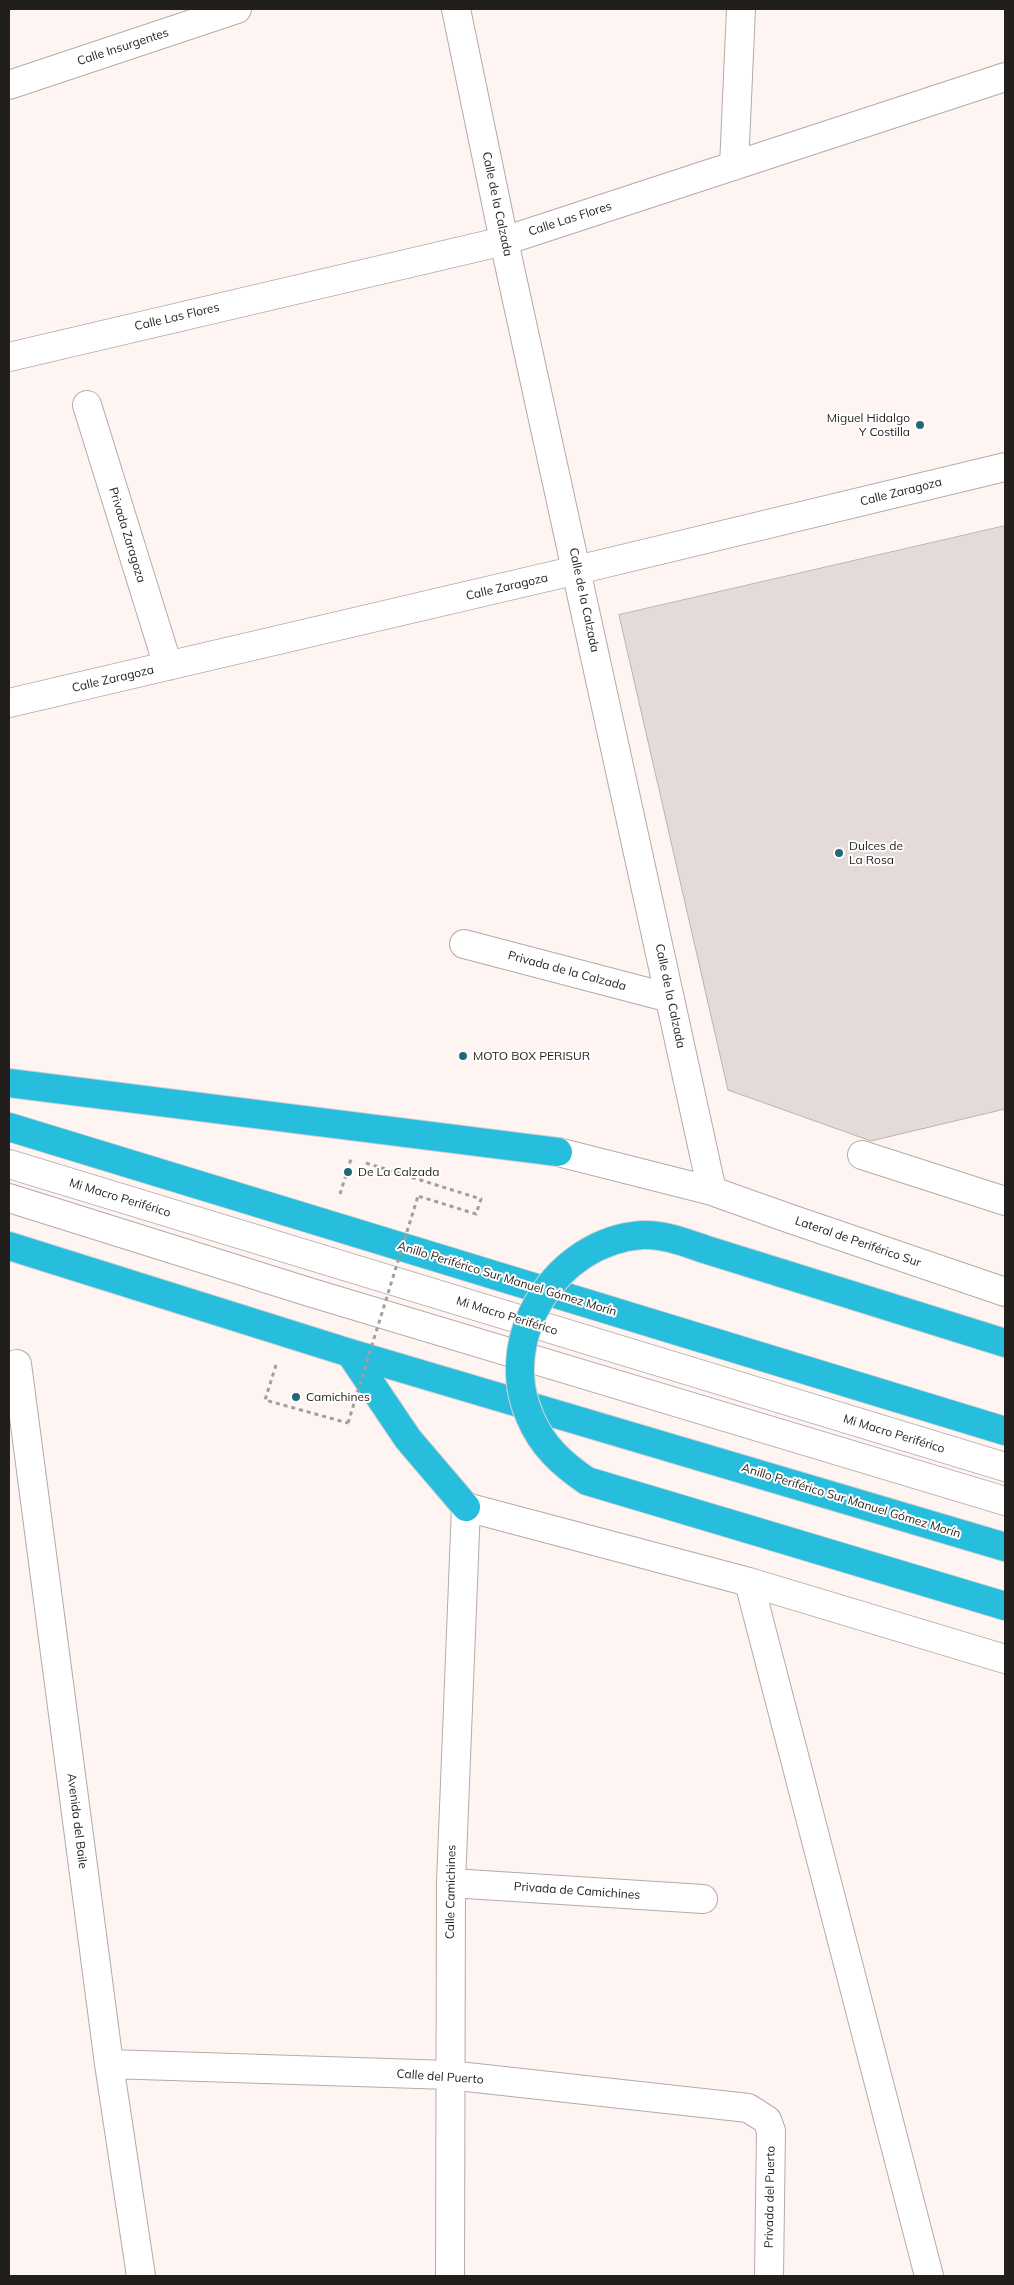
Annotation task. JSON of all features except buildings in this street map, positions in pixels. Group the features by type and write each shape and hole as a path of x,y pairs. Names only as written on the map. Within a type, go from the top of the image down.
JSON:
{"highway":[{"path":"9,1082 558,1152"},
{"name":"Anillo Periférico Sur Manuel Gómez Morín","path":"9,1127 1005,1431"},
{"path":"1005,1343 663,1236 641,1235 618,1240 578,1258 546,1289 526,1329 521,1350 520,1373 529,1416 552,1454 587,1482 1005,1606"},
{"name":"Anillo Periférico Sur Manuel Gómez Morín","path":"9,1246 350,1353 1005,1547"},
{"path":"350,1353 408,1439 466,1507"}],"street":[{"name":"Calle Insurgentes","path":"9,85 237,9"},
{"name":"Calle de la Calzada","path":"456,9 504,241 712,1191"},
{"path":"734,166 741,9"},
{"name":"Calle Las Flores","path":"9,357 504,241 1005,77"},
{"name":"Privada Zaragoza","path":"87,404 168,666"},
{"name":"Calle Zaragoza","path":"9,703 577,570 1005,467"},
{"name":"Privada de la Calzada","path":"464,944 670,998"},
{"name":"Lateral de Periférico Sur","path":"558,1152 712,1191 1005,1292"},
{"path":"862,1155 1005,1200"},
{"name":"Mi Macro Periférico","path":"9,1164 1005,1467"},
{"path":"9,1198 308,1292 1005,1501"},
{"name":"Avenida del Baile","path":"17,1364 109,2064 141,2276"},
{"path":"466,1507 749,1582 1005,1659"},
{"name":"Calle Camichines","path":"450,2276 450,1883 466,1507"},
{"path":"749,1582 929,2276"},
{"name":"Privada de Camichines","path":"450,1883 703,1899"},
{"name":"Calle del Puerto","path":"109,2064 449,2075 748,2108 767,2120"},
{"name":"Privada del Puerto","path":"767,2120 771,2137 769,2276"}],"path":[{"path":"285,1333 265,1400 348,1423 418,1196 476,1214 481,1199 351,1159 330,1225"}],"place":[{"name":"Miguel Hidalgo Y Costilla","path":"920,425"},
{"name":"Dulces de La Rosa","path":"839,853"},
{"name":"MOTO BOX PERISUR","path":"463,1056"},
{"name":"De La Calzada","path":"348,1172"},
{"name":"Camichines","path":"296,1397"}]}
